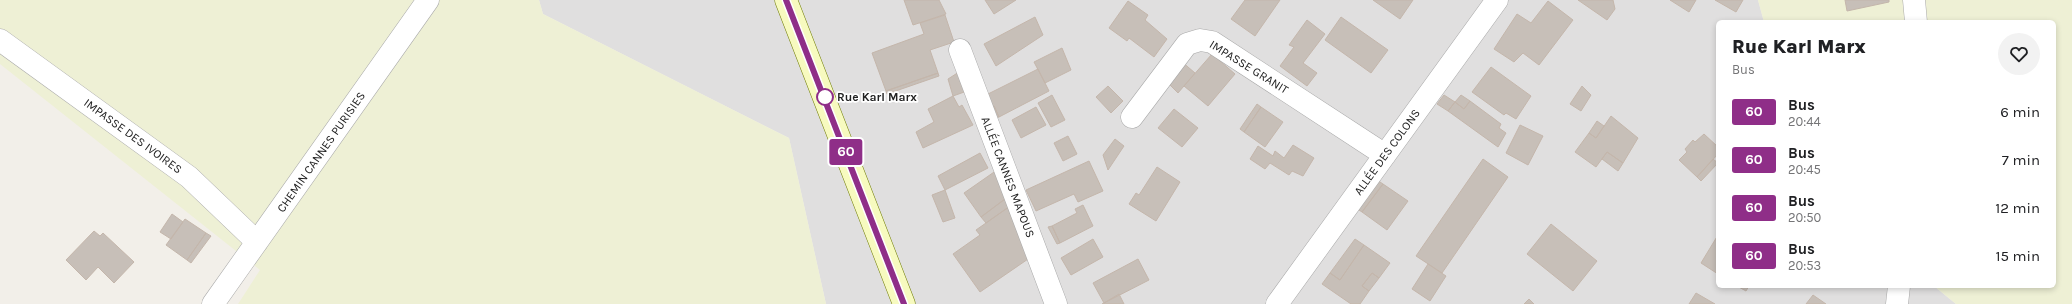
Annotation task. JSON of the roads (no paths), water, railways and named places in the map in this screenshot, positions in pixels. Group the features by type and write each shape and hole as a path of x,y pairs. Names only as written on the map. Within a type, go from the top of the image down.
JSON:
{"main road":[{"path":"786,0 904,304"}],"street":[{"name":"CHEMIN CANNES PURISIES","path":"213,304 428,0"},
{"name":"ALLÉE DES COLONS","path":"1277,304 1497,0"},
{"path":"1914,0 1916,20"},
{"name":"IMPASSE DES IVOIRES","path":"0,40 189,177 257,242"},
{"name":"IMPASSE GRANIT","path":"1132,117 1187,44 1200,40 1212,42 1385,155"},
{"name":"ALLÉE CANNES MAPOUS","path":"960,50 1056,304"},
{"path":"1897,304 1899,288"}],"place":[{"name":"Rue Karl Marx","path":"825,97"}]}
